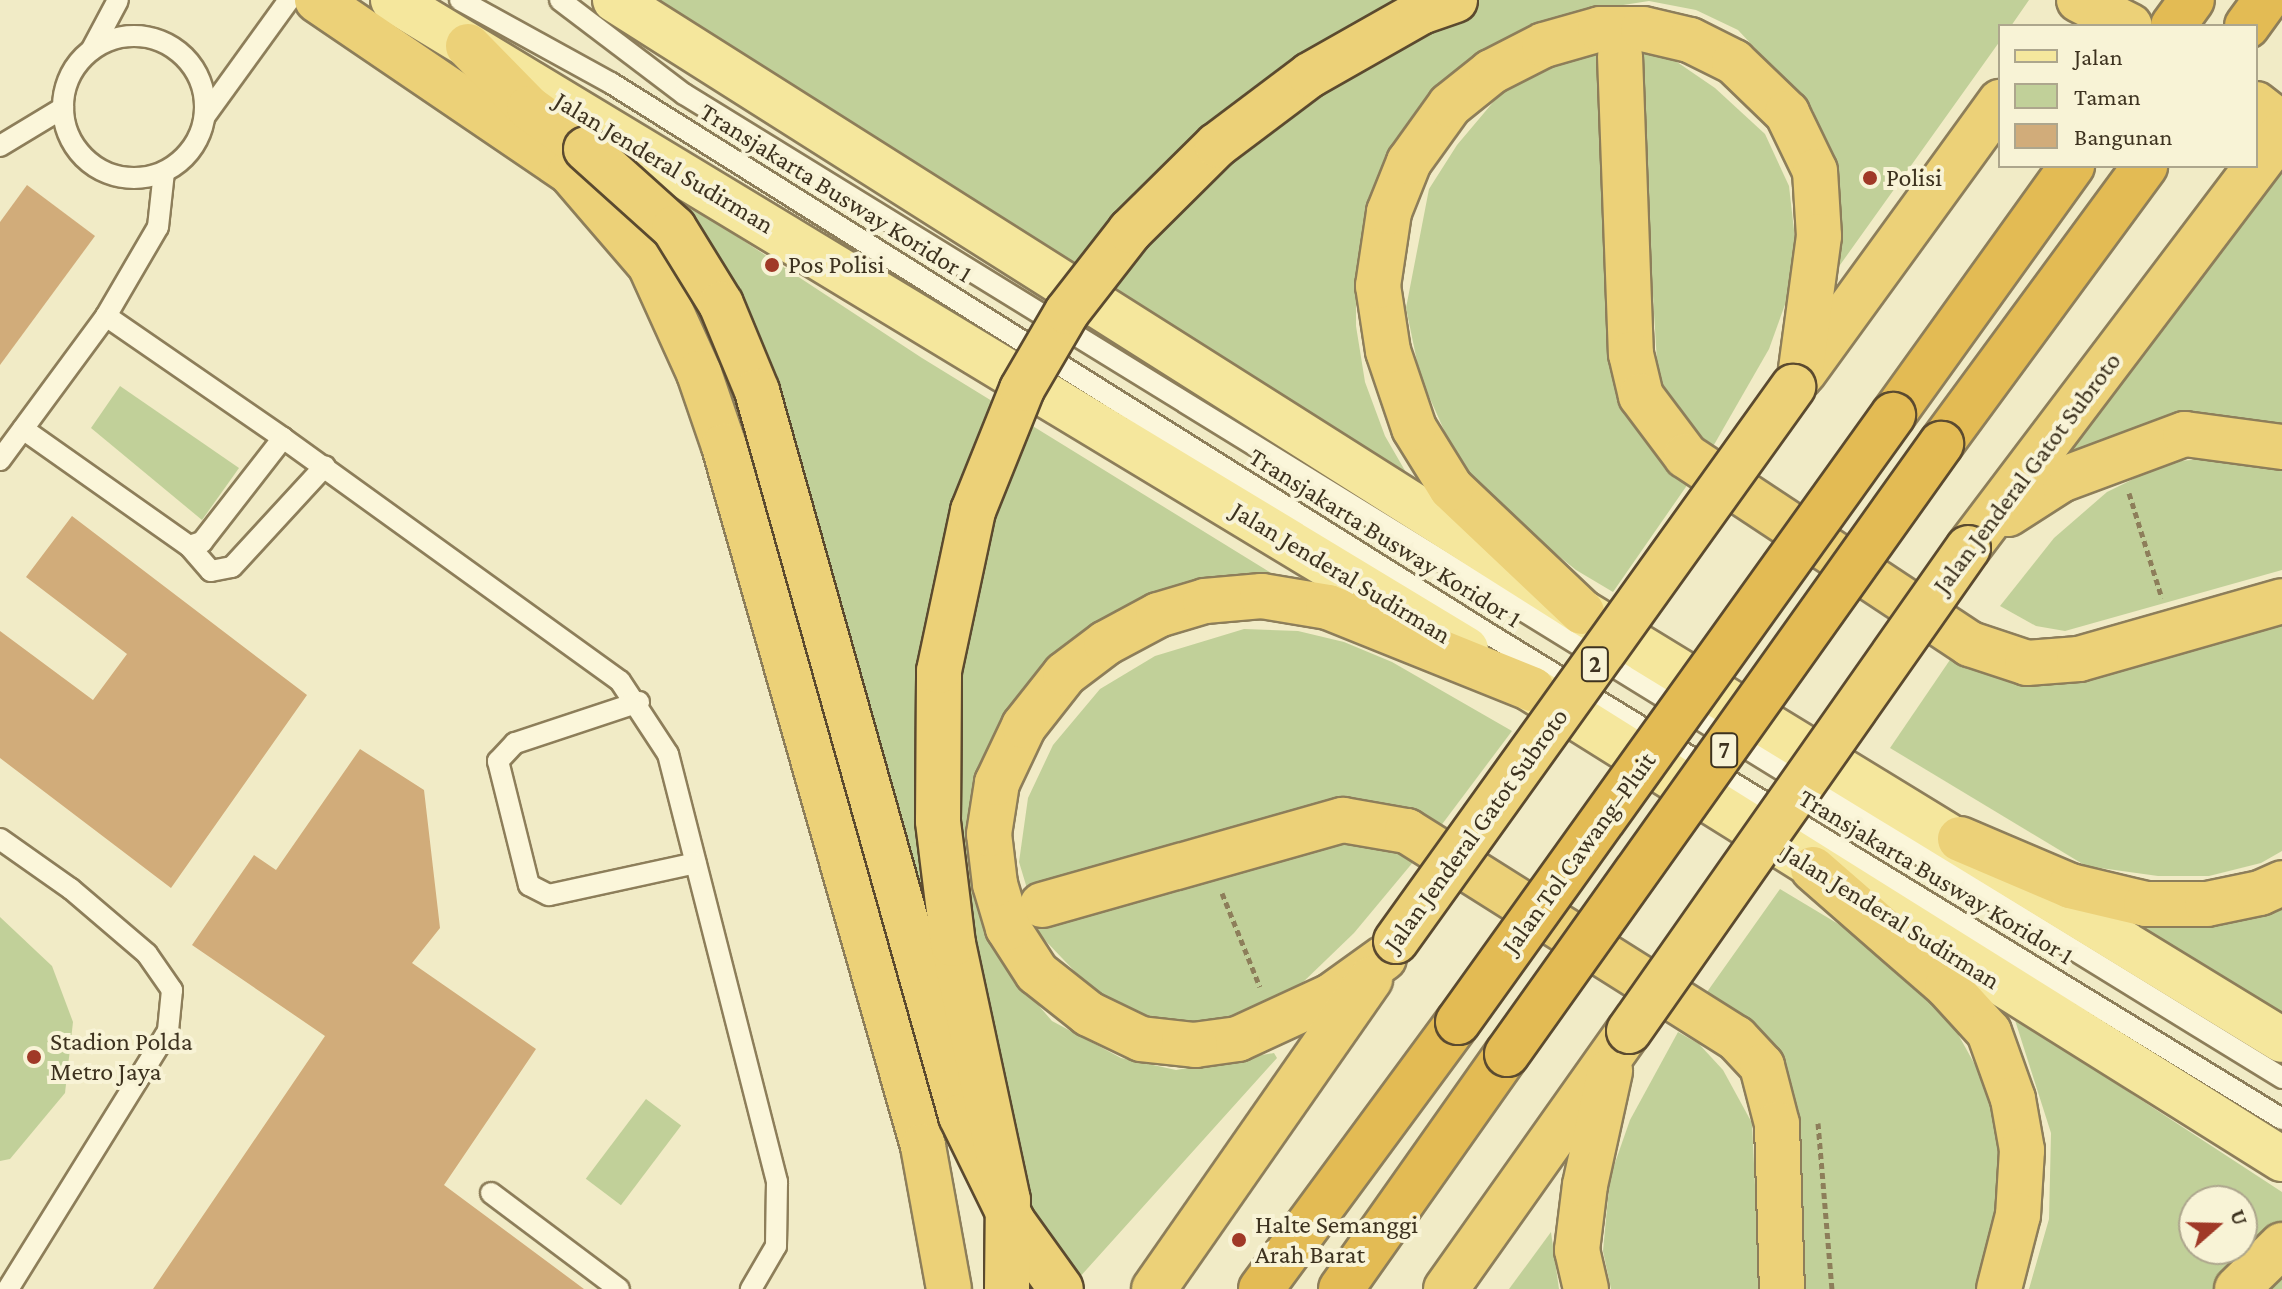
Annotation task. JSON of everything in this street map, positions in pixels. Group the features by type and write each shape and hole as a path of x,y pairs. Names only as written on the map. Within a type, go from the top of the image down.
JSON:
{"highway":[{"path":"317,0 431,82 570,172 650,265 699,373 724,446 871,933 923,1146 949,1289"},
{"path":"1007,1289 1008,1200 953,944 938,821 939,671 973,511 1022,389 1067,312 1130,231 1217,145 1310,75 1421,12 1455,0"},
{"path":"2057,24 2076,0 2126,24"},
{"path":"2174,24 2192,0"},
{"path":"2248,24 2266,0"},
{"path":"1582,612 1451,488 1414,428 1388,351 1378,286 1389,212 1409,162 1450,105 1491,72 1544,45 1600,29 1655,31 1690,40 1734,62 1787,113 1815,171 1819,236 1797,382"},
{"path":"468,46 529,108 586,149 674,228 721,304 751,376 961,1116 1013,1222 1061,1289"},
{"path":"1620,56 1631,354 1641,396 1686,456 1970,644 2027,663 2079,659 2282,601"},
{"path":"431,82 529,108"},
{"name":"Jalan Jenderal Gatot Subroto","path":"1154,1289 1390,949 1998,105"},
{"path":"2258,106 2282,124"},
{"name":"Jalan Jenderal Gatot Subroto","path":"2258,165 2282,133"},
{"name":"Jalan Tol Cawang–Pluit","path":"1261,1289 1458,1022 2071,168"},
{"name":"7","path":"1341,1289 1941,444 2144,168"},
{"name":"Jalan Jenderal Gatot Subroto","path":"1446,1289 1976,539 2256,168"},
{"path":"1976,539 2061,480 2185,434 2282,447"},
{"path":"1390,949 1331,996 1275,1025 1238,1039 1195,1045 1141,1039 1089,1014 1037,973 1008,928 995,884 989,834 997,783 1024,726 1065,674 1106,643 1170,612 1205,601 1262,596 1328,607 1532,689"},
{"path":"1042,905 1343,820 1407,831 1707,1025 1736,1038 1762,1066 1777,1124 1782,1289"},
{"path":"1960,839 2070,886 2146,904 2207,904 2260,893 2282,883"},
{"path":"1813,869 1947,986 1989,1032 2013,1099 2022,1150 2018,1215 1999,1289"},
{"path":"1586,1289 1577,1250 1585,1185 1622,1040"},
{"path":"2237,1289 2282,1245"}],"main road":[{"name":"Jalan Jenderal Sudirman","path":"393,0 1532,689 1813,869 2282,1159"},
{"path":"615,0 1582,612 1960,839 2282,1040"}],"lane":[{"path":"118,0 92,49 71,75 63,108 67,131 96,166 140,178 164,172 198,139 205,116 289,0"},
{"name":"Transjakarta Busway Koridor 1","path":"460,0 611,83 1492,636 2282,1119"},
{"name":"Transjakarta Busway Koridor 1","path":"560,0 684,94 2282,1078"},
{"path":"92,49 135,35 178,51 204,92 205,116"},
{"path":"2,141 63,108"},
{"path":"0,460 106,316 158,227 164,172"},
{"path":"106,316 325,466 620,681 639,702 668,754 777,1182 776,1246 751,1289"},
{"path":"23,429 189,546 211,571 232,567 325,466"},
{"path":"189,546 202,542 283,438"},
{"path":"639,702 515,743 498,761 529,885 549,895 696,863"},
{"path":"0,839 71,889 147,954 172,990 168,1031 8,1289"},
{"path":"491,1193 619,1289"}],"path":[{"path":"2117,458 2173,632"},
{"path":"1209,858 1275,1025"}],"green space":[{"path":"659,0 2029,0 2012,24 1998,24 1998,44 1840,265 1837,180 1813,110 1738,30 1696,10 1649,1 1565,14 1503,41 1430,98 1369,204 1356,274 1356,326 1365,382 1385,436 1415,488"},
{"path":"1598,47 1620,367 1690,481 1613,592 1576,570 1467,482 1420,376 1406,308 1429,189 1457,145 1500,94 1545,62"},
{"path":"1638,50 1677,62 1715,88 1765,134 1789,186 1795,239 1787,299 1769,349 1711,450 1666,397 1657,362"},
{"path":"506,85 922,358 1281,579 1218,588 993,743 1026,991 1052,1021 1121,1058 1176,1070 1274,1053 1277,1058 1069,1289 1007,1289 1008,1211 721,304"},
{"path":"2282,133 2282,447 2234,437 1984,530 2258,168"},
{"path":"120,386 239,468 202,520 91,428"},
{"path":"2237,456 2282,470 2282,570 2065,631 2036,626 2000,606 2054,538 2107,492 2168,462"},
{"path":"2282,615 2282,851 2261,863 2209,876 2158,876 2086,866 1890,748 1956,651"},
{"path":"1244,629 1298,631 1344,642 1392,662 1512,731 1434,835 1414,823 1029,895 1019,862 1028,798 1053,745 1100,689 1155,656"},
{"path":"1330,839 1390,845 1414,861 1354,933 1299,986 1256,1015 1214,1025 1163,1022 1103,1001 1040,935 1036,922"},
{"path":"2282,883 2282,1040 2119,940 2148,905"},
{"path":"1780,889 1895,958 1944,1009 1979,1072 2005,1133 2007,1197 1984,1289 1800,1289 1788,1111 1702,999"},
{"name":"Stadion Polda Metro Jaya","path":"0,917 52,966 73,1022 65,1093 10,1159 0,1161"},
{"path":"2014,1017 2282,1192 2282,1289 2029,1289 2049,1219 2051,1133"},
{"path":"1678,1032 1699,1044 1723,1070 1752,1123 1760,1289 1611,1289 1603,1251 1610,1177 1630,1120"},
{"path":"646,1099 681,1125 621,1205 586,1179"},
{"path":"1551,1232 1559,1289 1509,1289"}],"building":[{"path":"27,185 95,236 0,365 0,222"},
{"path":"72,516 307,695 171,888 0,758 0,631 93,700 127,654 26,577"},
{"path":"360,749 424,790 440,928 412,963 536,1049 444,1185 584,1289 153,1289 325,1036 192,945 254,855 276,870"}],"place":[{"name":"Polisi","path":"1870,178"},
{"name":"Pos Polisi","path":"772,265"},
{"name":"Stadion Polda Metro Jaya","path":"34,1057"},
{"name":"Halte Semanggi Arah Barat","path":"1239,1240"}]}
